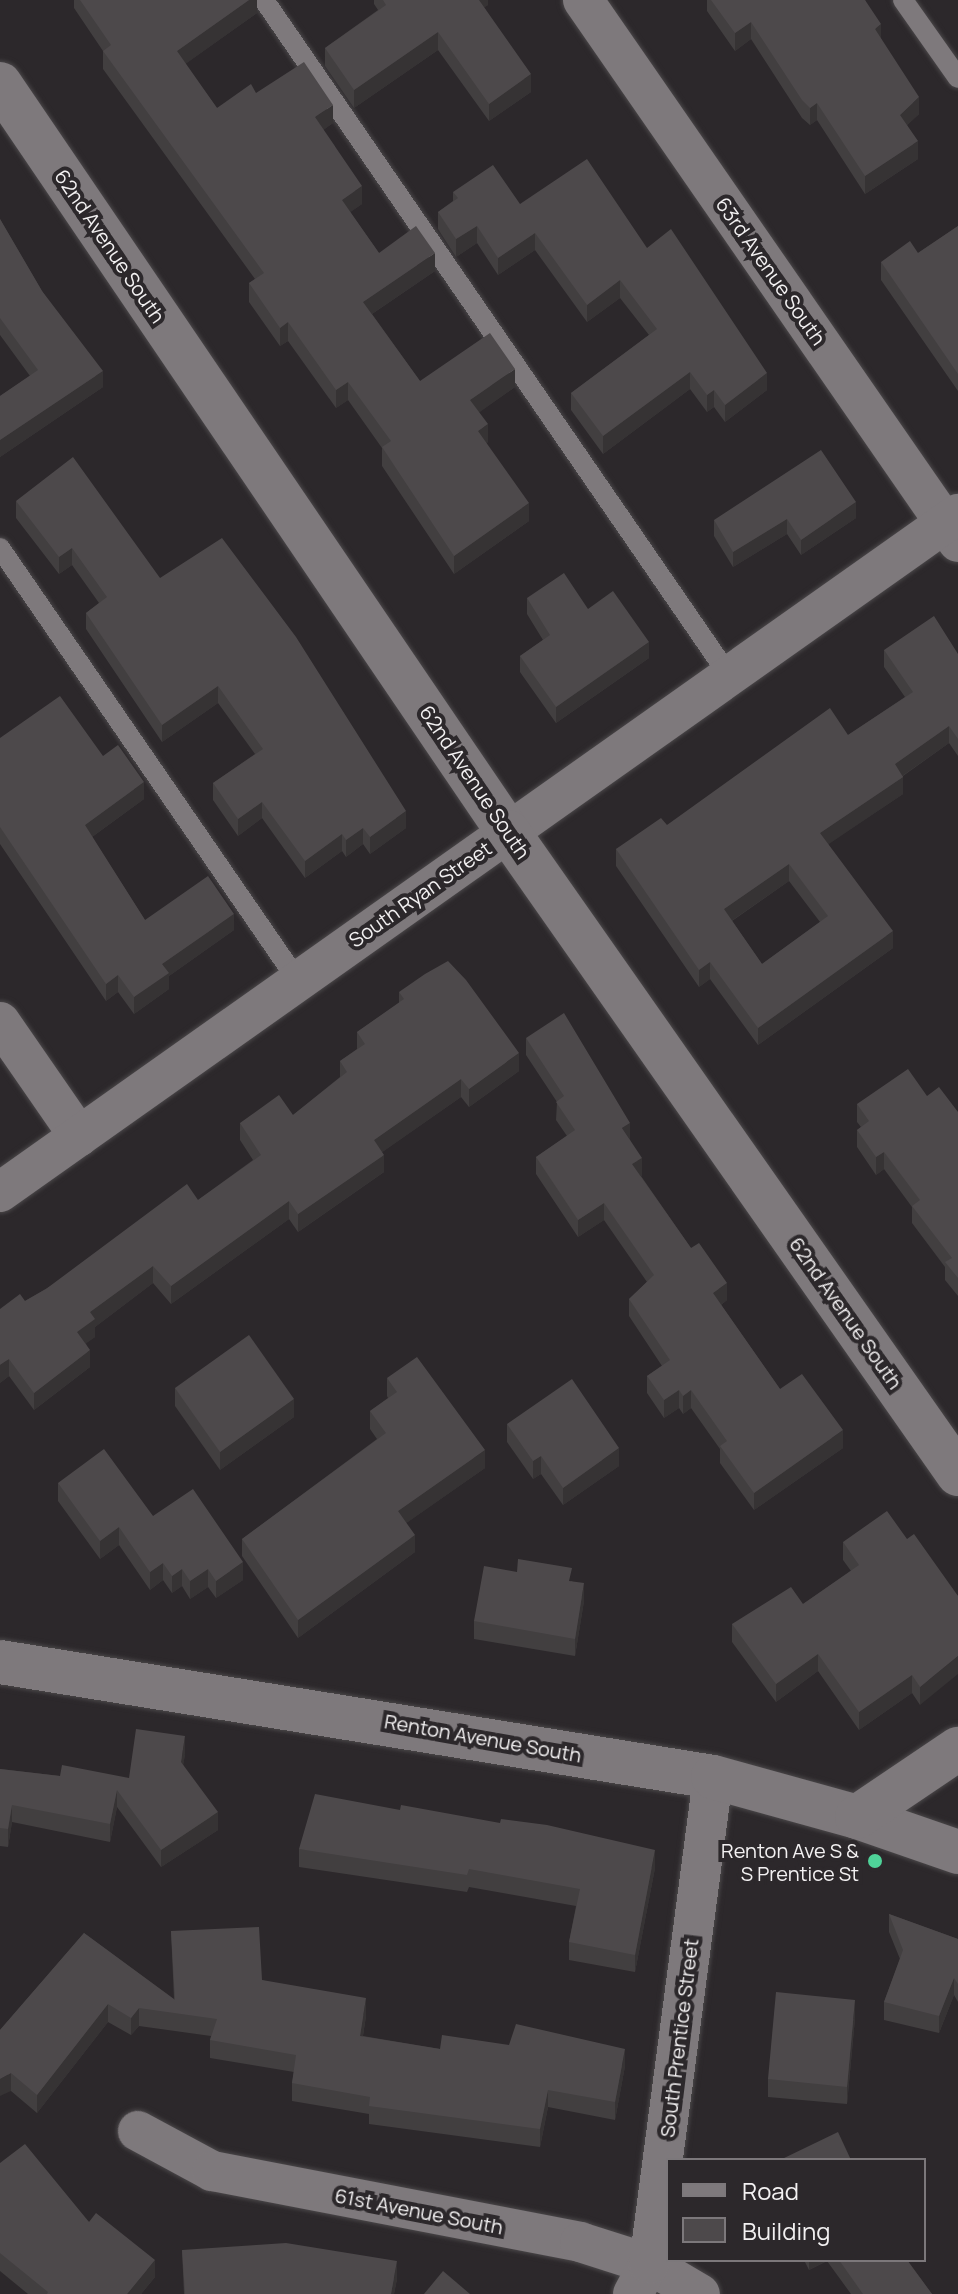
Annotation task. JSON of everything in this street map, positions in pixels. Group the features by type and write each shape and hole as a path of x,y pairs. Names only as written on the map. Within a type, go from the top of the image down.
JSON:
{"street":[{"name":"63rd Avenue South","path":"583,0 954,526"},
{"name":"62nd Avenue South","path":"0,84 508,832 958,1474"},
{"name":"South Ryan Street","path":"0,1192 730,677 954,526"},
{"path":"0,1022 79,1136"},
{"name":"Renton Avenue South","path":"0,1662 713,1777 857,1817 958,1852"},
{"path":"857,1817 958,1749"},
{"name":"South Prentice Street","path":"641,2279 713,1777"},
{"name":"61st Avenue South","path":"138,2131 212,2171 580,2242 641,2279 700,2294"}],"lane":[{"path":"264,0 730,677"},
{"path":"903,0 958,78"},
{"path":"0,548 298,981"}],"building":[{"path":"80,0 249,0 177,51 217,108 251,84 256,93 304,62 333,105 315,117 362,186 342,200 379,253 416,226 435,253 363,302 420,381 490,333 515,369 470,400 488,424 478,431 529,503 454,556 382,447 391,441 348,382 336,390 288,322 280,328 249,283 264,273 103,51 111,45"},
{"path":"383,0 479,0 531,74 489,104 438,32 354,90 325,48 386,5"},
{"path":"711,0 865,0 881,24 875,29 919,97 900,115 918,141 865,176 817,103 810,108 802,100 751,22 735,33"},
{"path":"587,159 647,248 671,229 767,373 725,405 714,390 707,395 690,372 603,436 571,393 657,329 620,280 587,305 535,233 498,258 477,226 456,239 438,212 458,198 453,192 493,165 520,204"},
{"path":"0,219 42,291 103,371 0,440 0,396 38,370 0,318"},
{"path":"958,226 958,374 881,262 910,241 918,253"},
{"path":"821,450 856,502 801,540 787,519 733,552 714,520"},
{"path":"73,457 160,578 222,538 296,637 406,811 370,837 363,828 346,840 342,834 305,861 262,802 238,819 213,783 263,749 218,686 162,725 86,613 107,597 72,548 59,557 16,501"},
{"path":"564,573 588,609 613,591 649,642 556,707 520,656 550,635 527,598"},
{"path":"934,616 958,654 958,739 949,726 895,764 903,777 820,833 893,931 758,1028 710,962 699,970 616,849 661,818 667,825 830,708 848,735 913,692 884,650","holes":["789,864 828,916 762,964 724,909"]},
{"path":"60,696 103,756 118,745 144,782 85,825 145,920 208,876 234,914 162,964 169,973 134,997 118,975 106,984 0,827 0,738"},
{"path":"448,961 466,980 519,1053 469,1089 461,1079 374,1140 384,1155 298,1214 289,1201 171,1286 153,1266 90,1312 95,1319 77,1332 90,1350 34,1393 9,1359 0,1365 0,1309 20,1294 25,1301 46,1289 187,1184 198,1200 261,1155 240,1123 279,1095 293,1115 347,1072 340,1061 365,1044 357,1032 404,999 399,992"},
{"path":"564,1013 630,1123 622,1128 642,1158 632,1164 691,1248 699,1243 727,1283 713,1293 780,1389 802,1374 843,1430 754,1493 720,1446 727,1441 691,1390 683,1396 679,1390 664,1400 647,1376 670,1360 629,1299 654,1275 604,1203 578,1220 536,1157 575,1130 556,1102 564,1096 526,1038"},
{"path":"908,1069 927,1096 939,1087 958,1112 958,1278 945,1262 952,1258 912,1206 920,1200 884,1152 876,1157 857,1130 869,1121 857,1104"},
{"path":"249,1335 294,1399 220,1452 175,1388"},
{"path":"417,1357 485,1450 398,1511 415,1535 298,1620 242,1539 386,1433 370,1411 397,1392 387,1378"},
{"path":"572,1379 619,1448 563,1488 541,1456 533,1461 507,1424"},
{"path":"104,1449 153,1516 193,1489 243,1562 216,1581 208,1569 190,1581 182,1569 172,1576 163,1563 150,1572 119,1527 100,1541 58,1483"},
{"path":"887,1511 907,1539 914,1534 958,1596 958,1656 920,1687 912,1675 859,1712 818,1654 776,1684 732,1624 791,1587 803,1604 859,1565 843,1542"},
{"path":"518,1559 572,1568 569,1581 584,1583 575,1639 474,1621 484,1566 517,1572"},
{"path":"136,1729 185,1736 181,1762 218,1812 161,1850 117,1790 110,1824 12,1805 8,1829 0,1828 0,1769 60,1776 62,1765 129,1778"},
{"path":"315,1794 400,1810 401,1805 500,1823 501,1819 547,1825 655,1850 635,1955 569,1942 580,1889 469,1869 467,1875 299,1849"},
{"path":"889,1914 958,1939 958,1984 954,1978 939,2016 884,2002 903,1950"},
{"path":"259,1927 262,1980 366,1998 360,2036 440,2049 442,2035 509,2045 516,2024 625,2049 615,2102 548,2090 540,2129 369,2106 370,2097 292,2083 296,2055 210,2040 217,2019 139,2008 131,2018 108,2004 37,2095 11,2073 0,2079 0,2030 84,1933 175,2000 171,1931"},
{"path":"776,1992 855,2000 847,2087 768,2079"},
{"path":"838,2132 850,2158 784,2158"},
{"path":"25,2144 89,2222 96,2213 155,2260 127,2294 47,2294 0,2253 0,2163"},
{"path":"286,2243 397,2261 391,2294 185,2294 182,2250"},
{"path":"840,2262 908,2262 932,2294 863,2294"},
{"path":"443,2271 470,2294 424,2294"}],"place":[{"name":"Renton Ave S & S Prentice St","path":"875,1861"}]}
